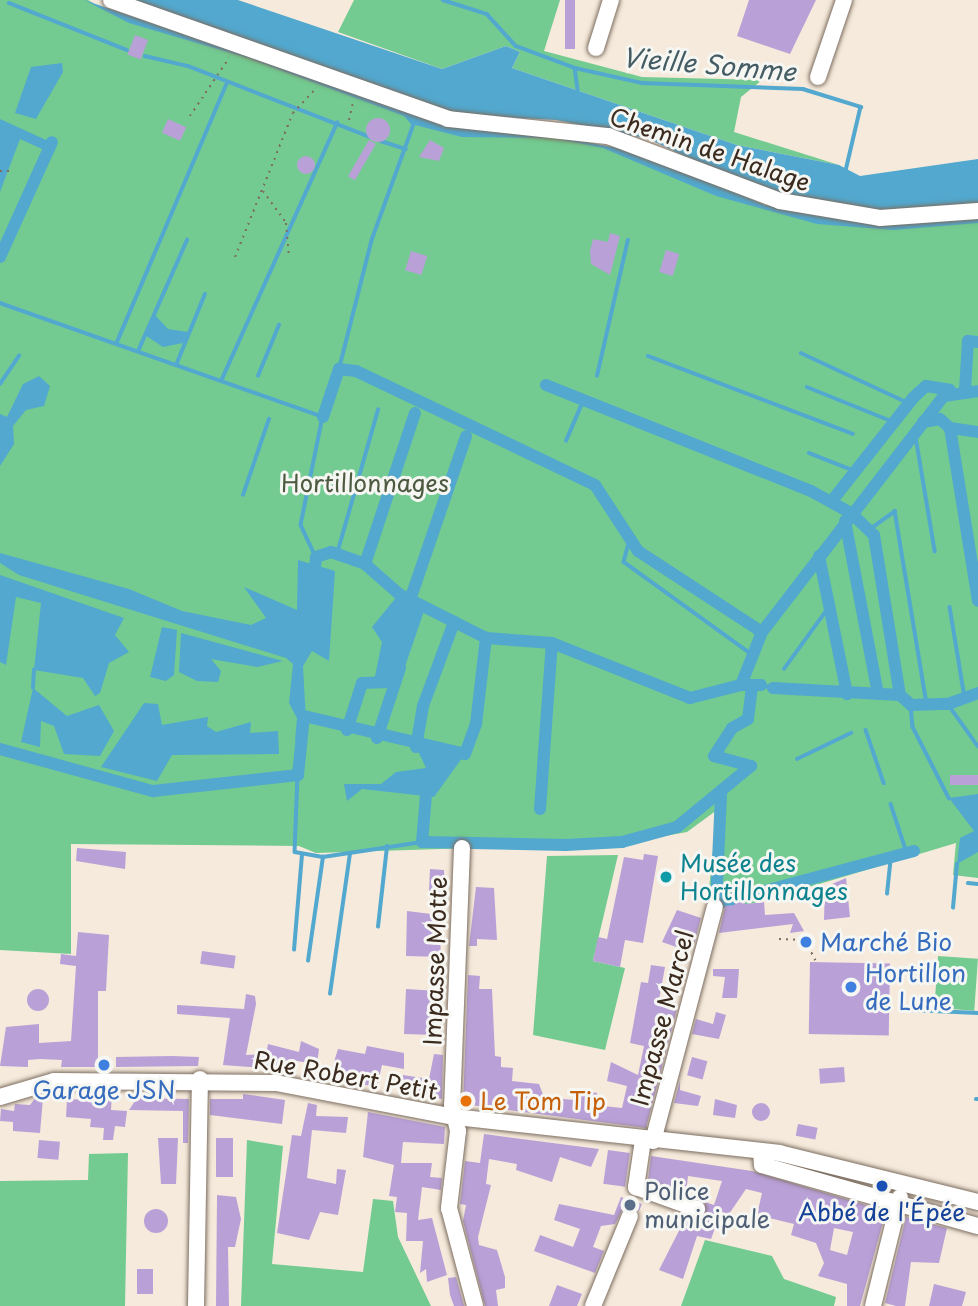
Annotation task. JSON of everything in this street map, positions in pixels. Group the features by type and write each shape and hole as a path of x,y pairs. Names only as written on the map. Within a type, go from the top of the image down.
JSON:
{"street":[{"name":"Chemin de Halage","path":"111,0 448,119 608,136 710,178 826,212 880,218 978,211"},
{"path":"596,48 611,0"},
{"path":"818,77 844,0"},
{"name":"Impasse Motte","path":"462,848 455,1117 449,1208 475,1306"},
{"name":"Impasse Marcel","path":"697,1209 636,1187 715,907"},
{"path":"196,1306 200,1079"},
{"name":"Rue Robert Petit","path":"7,1085 54,1081 200,1079 276,1083 455,1117 761,1152 978,1202"},
{"path":"0,1097 7,1085"},
{"path":"761,1152 762,1165 978,1226"},
{"path":"873,1306 903,1184"},
{"path":"593,1306 630,1216"}],"path":[{"path":"190,116 216,83 229,58"},
{"path":"235,257 293,113 318,85"},
{"path":"349,120 354,101"},
{"path":"0,171 9,171"},
{"path":"263,191 286,223 289,258"},
{"path":"779,939 805,940 816,962"}],"green space":[{"name":"Hortillonnages","path":"0,0 88,0 110,13 535,131 639,153 773,209 852,224 978,219 978,878 953,875 956,843 756,903 707,909 717,810 687,832 627,843 316,853 299,846 71,844 71,954 0,950"},
{"path":"354,0 560,0 544,51 642,77 762,80 741,97 734,132 839,165 737,145 512,68 520,52 506,46 442,69 338,32"},
{"path":"618,855 593,961 625,968 605,1050 533,1035 547,856"},
{"path":"938,956 978,959 974,1011 934,1008"},
{"path":"247,1140 283,1146 272,1264 363,1272 373,1199 393,1201 398,1237 431,1306 241,1306"},
{"path":"128,1153 125,1306 0,1306 0,1181 88,1180 89,1154"},
{"path":"705,1240 772,1256 784,1279 836,1297 834,1306 681,1306"}],"water":[{"path":"84,0 411,112 636,151 765,205 871,223 978,217 978,223 894,230 817,224 716,196 603,148 553,138 462,137 411,124 404,116 248,58 129,23"},
{"path":"129,0 238,0 442,69 506,46 520,52 512,68 737,145 839,165 860,176 978,159 978,203 880,210 807,202 719,173 649,139 556,120 459,115"},
{"path":"62,63 63,72 36,119 15,113 31,67"},
{"path":"0,119 57,145 53,154 20,139 0,192"},
{"path":"154,314 168,329 188,332 183,343 163,347 145,335"},
{"path":"39,376 50,386 44,406 26,410 13,426 14,444 0,466 0,414 7,417 23,384"},
{"path":"0,553 129,589 182,611 251,625 266,618 244,587 297,610 298,560 335,571 329,661 312,651 303,666 307,741 295,741 297,718 289,703 293,664 286,658 19,575 0,563"},
{"path":"0,575 124,618 115,635 129,652 109,663 100,693 95,696 83,678 34,670 41,603 16,597 6,665 0,662"},
{"path":"399,594 424,611 399,684 374,681 382,642 372,627"},
{"path":"162,627 177,630 174,675 166,681 150,677"},
{"path":"181,633 283,661 257,667 211,659 221,671 218,682 197,681 179,672"},
{"path":"33,688 67,716 99,705 114,731 100,756 64,754 54,726 41,721 40,747 21,742"},
{"path":"144,703 158,704 162,725 208,717 207,726 216,732 251,722 250,733 278,731 279,754 172,755 157,781 101,767"},
{"path":"416,747 465,754 434,797 362,789 347,801 344,784 381,784 396,772 426,768"},
{"path":"978,794 978,852 957,864 960,838 974,831 949,798"}],"building":[{"path":"565,0 575,0 575,49 565,49"},
{"path":"749,0 816,0 790,54 737,36"},
{"path":"135,35 148,40 141,60 127,55"},
{"path":"378,118 387,121 390,130 387,139 378,142 369,139 366,130 369,121"},
{"path":"168,119 186,127 180,141 162,133"},
{"path":"369,140 376,144 355,180 348,176"},
{"path":"430,140 444,148 439,161 419,157"},
{"path":"302,156 310,156 315,165 313,172 302,174 297,169 297,161"},
{"path":"610,233 620,236 610,275 591,264 590,251 593,239 608,242"},
{"path":"666,250 679,254 673,276 659,272"},
{"path":"411,251 427,256 421,275 405,270"},
{"path":"950,775 978,775 978,785 950,785"},
{"path":"77,848 126,852 125,869 76,861"},
{"path":"644,854 658,856 643,943 625,940 620,967 593,961 598,937 607,939 624,857 643,860"},
{"path":"430,869 444,870 445,892 429,891"},
{"path":"846,878 850,917 824,920 825,887"},
{"path":"476,887 494,888 497,940 477,939 477,946 469,946"},
{"path":"741,887 745,904 764,902 765,915 794,913 804,931 790,933 793,924 719,933 725,906 735,905 731,891"},
{"path":"677,910 701,918 694,944 685,941 682,949 662,942"},
{"path":"407,911 439,915 441,957 406,956"},
{"path":"78,932 109,935 106,991 98,991 98,1067 61,1067 62,1060 40,1059 28,1060 28,1067 0,1066 6,1027 39,1024 39,1043 71,1041 76,966 60,964 61,954 76,956"},
{"path":"202,951 236,956 234,969 200,964"},
{"path":"810,962 890,963 889,1035 809,1034"},
{"path":"651,965 665,967 659,1000 678,1005 646,1128 463,1104 468,975 480,976 479,989 492,989 495,1056 501,1057 501,1067 513,1068 512,1081 539,1084 544,1097 574,1100 575,1089 597,1093 594,1105 622,1108 627,1086 607,1081 611,1062 638,1075 644,1046 630,1043 641,982 648,983"},
{"path":"713,969 739,969 737,998 722,998 725,977 713,976"},
{"path":"38,989 46,992 49,1000 46,1008 38,1011 30,1008 27,1000 30,992"},
{"path":"406,989 438,991 438,1011 445,1011 445,1020 436,1020 436,1035 404,1034"},
{"path":"246,994 255,996 256,1004 246,1055 266,1054 268,1044 299,1052 301,1041 319,1049 317,1064 290,1060 288,1070 223,1065 230,1018 177,1014 177,1005 244,1009"},
{"path":"716,1012 726,1015 719,1039 692,1034 696,1019 713,1024"},
{"path":"367,1046 404,1053 404,1069 382,1065 377,1087 329,1078 338,1049 365,1054"},
{"path":"434,1054 443,1055 442,1099 403,1092 403,1075 429,1079"},
{"path":"116,1057 199,1057 198,1066 116,1067"},
{"path":"692,1057 707,1061 703,1079 687,1075"},
{"path":"844,1067 845,1082 820,1084 819,1069"},
{"path":"680,1081 680,1090 701,1096 698,1106 674,1103"},
{"path":"93,1093 112,1093 111,1110 127,1111 125,1127 115,1126 113,1140 103,1140 104,1128 90,1127 91,1119 66,1117 67,1099 92,1100"},
{"path":"243,1094 285,1100 282,1124 210,1115 210,1099 243,1099"},
{"path":"36,1097 43,1098 40,1133 13,1131 13,1122 0,1121 1,1109 14,1111 15,1104 30,1105"},
{"path":"137,1098 189,1099 188,1143 183,1143 183,1111 129,1110"},
{"path":"715,1099 737,1105 735,1118 713,1115"},
{"path":"308,1103 317,1105 316,1116 348,1117 346,1133 312,1130 307,1178 336,1184 337,1169 346,1170 338,1215 320,1212 309,1240 277,1233 292,1135 301,1136"},
{"path":"757,1103 765,1103 770,1112 768,1119 757,1121 752,1116 752,1108"},
{"path":"368,1112 445,1127 444,1144 403,1142 401,1163 432,1163 430,1177 442,1178 441,1190 422,1187 418,1220 432,1218 447,1275 427,1282 426,1269 420,1273 423,1241 406,1241 407,1213 395,1212 397,1197 389,1196 394,1165 363,1157"},
{"path":"798,1124 818,1128 815,1140 796,1136"},
{"path":"484,1134 599,1149 591,1167 560,1157 552,1182 516,1170 517,1164 489,1159 486,1184 491,1185 478,1237 479,1245 497,1250 505,1277 505,1288 496,1290 498,1306 485,1306 463,1221 466,1205 460,1204 465,1161 480,1163"},
{"path":"158,1138 178,1138 176,1184 161,1184"},
{"path":"216,1138 233,1138 233,1177 216,1177"},
{"path":"39,1140 60,1142 58,1160 37,1158"},
{"path":"608,1150 630,1153 625,1187 603,1184"},
{"path":"651,1156 752,1171 886,1211 860,1306 847,1306 847,1284 818,1276 824,1263 816,1243 791,1235 794,1224 757,1215 762,1193 746,1189 729,1214 721,1212 711,1239 697,1236 683,1279 659,1270 685,1219 697,1224 704,1217 705,1202 714,1205 722,1181 688,1176 686,1194 648,1180","holes":["834,1228 853,1232 847,1255 830,1250"]},
{"path":"217,1195 236,1197 241,1219 235,1247 228,1247 229,1306 216,1306"},
{"path":"621,1197 642,1204 639,1211 624,1207 615,1224 601,1226 593,1247 604,1251 595,1273 534,1251 540,1235 573,1247 580,1229 554,1220 559,1204 614,1215"},
{"path":"156,1209 165,1212 168,1221 165,1230 156,1233 147,1230 144,1221 147,1212"},
{"path":"906,1217 947,1228 939,1263 911,1262 905,1306 896,1306 885,1303"},
{"path":"137,1269 153,1269 153,1294 137,1294"},
{"path":"456,1277 464,1306 454,1306 450,1295 448,1278"},
{"path":"934,1284 966,1292 962,1306 929,1306"},
{"path":"557,1285 582,1294 577,1306 549,1306"}],"waterway":[{"name":"Vieille Somme","path":"443,0 487,14 516,46 575,68 642,83 803,89 861,107 846,171"},
{"path":"9,3 127,50"},
{"path":"145,56 188,66 373,138"},
{"path":"575,68 578,90"},
{"path":"117,342 226,85"},
{"path":"339,369 372,239 415,120"},
{"path":"222,379 337,123"},
{"path":"381,141 406,149"},
{"path":"0,257 52,142"},
{"path":"139,349 187,240"},
{"path":"597,376 628,240"},
{"path":"177,363 205,294"},
{"path":"0,303 323,417 301,525 316,557"},
{"path":"258,376 279,325"},
{"path":"965,390 968,341 978,342"},
{"path":"801,353 908,403"},
{"path":"0,384 19,356"},
{"path":"648,356 853,434"},
{"path":"323,417 339,369 356,371 595,485 638,551 762,632"},
{"path":"546,385 811,491 851,513 874,535 900,695"},
{"path":"831,502 914,397 926,386 950,390"},
{"path":"807,387 891,421"},
{"path":"761,685 741,685 762,632 944,396 978,391"},
{"path":"566,441 584,399"},
{"path":"337,554 378,410"},
{"path":"365,564 415,413"},
{"path":"243,495 269,419"},
{"path":"923,422 940,419 950,428 978,432"},
{"path":"950,428 978,601"},
{"path":"915,431 935,551"},
{"path":"410,600 466,436"},
{"path":"809,453 855,471"},
{"path":"869,530 895,511 927,705"},
{"path":"845,521 878,694"},
{"path":"631,536 624,562 753,655"},
{"path":"313,583 316,557 331,552 365,564 399,594 486,638"},
{"path":"819,556 847,694"},
{"path":"784,669 829,607"},
{"path":"950,607 965,698"},
{"path":"416,747 423,706 454,622"},
{"path":"0,749 153,791 298,775 304,716 465,754 476,724 486,638 552,643 690,698 741,685"},
{"path":"540,809 552,643"},
{"path":"377,738 400,668"},
{"path":"33,688 34,670"},
{"path":"347,730 362,683 390,682"},
{"path":"427,783 422,842 566,845 622,842 677,827 751,766 714,756 732,728 748,719 752,685"},
{"path":"761,685 773,688"},
{"path":"773,688 900,695 911,705 948,704 978,693"},
{"path":"948,704 978,746"},
{"path":"911,705 913,727 949,798"},
{"path":"866,730 884,783"},
{"path":"797,759 851,733"},
{"path":"298,775 295,852 323,857 422,842"},
{"path":"721,795 716,904 914,851"},
{"path":"891,804 907,853"},
{"path":"378,927 387,847"},
{"path":"294,950 302,854"},
{"path":"330,994 350,854"},
{"path":"308,961 323,857"},
{"path":"887,894 891,858"},
{"path":"953,908 957,864"},
{"path":"968,883 978,884"},
{"path":"911,1010 978,1013"}],"place":[{"name":"Musée des Hortillonnages","path":"666,877"},
{"name":"Marché Bio","path":"806,942"},
{"name":"Hortillon de Lune","path":"851,987"},
{"name":"Garage JSN","path":"104,1065"},
{"name":"Le Tom Tip","path":"466,1101"},
{"name":"Abbé de l'Épée","path":"882,1186"},
{"name":"Police municipale","path":"630,1205"}]}
